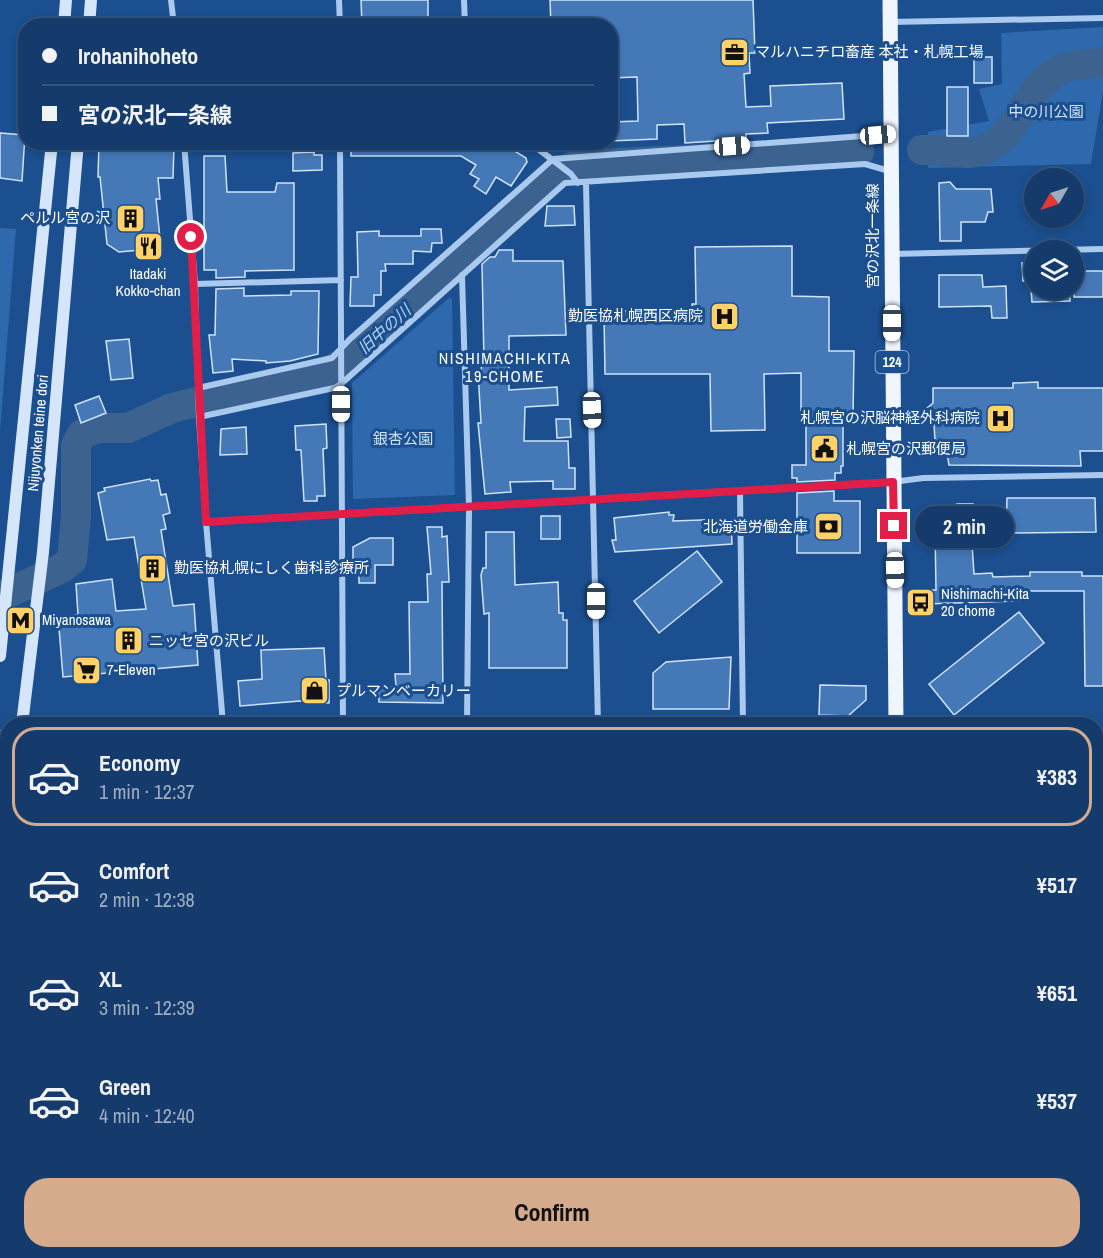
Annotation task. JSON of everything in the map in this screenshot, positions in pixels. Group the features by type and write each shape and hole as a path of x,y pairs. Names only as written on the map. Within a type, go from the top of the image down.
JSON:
{"main road":[{"name":"宮の沢北一条線","path":"890,0 896,717"}],"street":[{"path":"65,18 66,0"},
{"path":"90,18 91,0"},
{"path":"171,0 173,18"},
{"path":"339,0 339,18"},
{"path":"464,0 465,18"},
{"path":"890,22 1103,18"},
{"path":"198,391 332,358 555,161 891,134"},
{"name":"Nijuyonken teine dori","path":"0,656 51,150"},
{"name":"Nijuyonken teine dori","path":"23,717 43,552 77,150"},
{"path":"185,150 195,284 199,414 206,522 222,717"},
{"path":"340,150 343,717"},
{"path":"540,150 571,174 578,183"},
{"path":"199,414 334,388 341,384 565,183 865,164 891,171"},
{"path":"586,183 595,501 598,717"},
{"path":"891,254 1103,249"},
{"path":"462,275 469,507 466,717"},
{"path":"195,284 341,280"},
{"path":"206,522 595,501 893,482 923,478 1103,475"},
{"path":"740,492 743,717"},
{"path":"0,983 0,999"}],"green space":[{"name":"中の川公園","path":"1103,27 1103,91 1091,164 928,168 928,132 989,121 979,89 1002,84 1001,33"},
{"path":"0,228 16,229 0,432"},
{"name":"銀杏公園","path":"450,297 452,300 455,495 353,499 352,383"}],"building":[{"path":"361,0 428,0 428,18 362,18"},
{"path":"550,0 753,0 755,53 749,53 750,73 744,74 746,107 771,106 770,86 842,83 844,119 767,123 768,133 746,134 746,139 685,143 684,124 657,125 657,139 618,141 618,122 638,121 637,77 618,78 618,18 551,18"},
{"path":"974,57 992,57 992,83 974,83"},
{"path":"947,87 968,87 968,136 947,136"},
{"path":"0,133 18,134 18,150 24,150 22,181 0,178"},
{"path":"99,150 174,150 173,178 158,178 160,199 156,199 161,248 119,252 107,244 100,177 98,177"},
{"path":"351,150 513,150 526,158 527,162 511,186 496,177 486,194 474,186 479,179 470,174 476,165 461,156 351,156"},
{"path":"314,152 314,155 322,155 322,170 293,171 293,153"},
{"path":"204,156 225,156 227,192 275,192 277,183 294,183 294,270 245,271 245,277 216,278 216,270 204,270"},
{"path":"950,182 956,189 991,189 993,212 988,212 985,222 961,222 961,241 940,241 939,183"},
{"path":"547,206 574,206 575,225 545,226"},
{"path":"421,229 441,229 442,243 432,243 431,252 413,251 413,264 385,264 386,271 381,271 381,295 374,295 374,306 350,306 351,277 358,277 357,232 379,231 379,236 421,236"},
{"name":"勤医協札幌西区病院","path":"792,246 792,296 829,297 829,351 854,351 853,420 843,420 843,466 841,466 841,473 835,473 835,480 797,482 797,478 792,478 792,465 806,465 806,421 801,421 801,373 764,374 765,430 711,431 710,374 605,374 604,315 618,315 618,311 692,310 692,304 696,304 695,247"},
{"path":"499,250 513,250 513,261 563,261 566,335 509,336 509,390 557,387 558,405 525,407 524,441 568,441 569,468 575,468 575,489 553,489 553,481 510,482 511,492 485,494 478,423 481,423 478,371 481,371 482,362 484,362 482,264 490,257 495,257"},
{"path":"1022,263 1024,263 1024,281 1023,281"},
{"path":"1084,271 1103,271 1103,297 1084,297"},
{"path":"939,275 982,275 983,287 1006,286 1007,318 992,318 991,306 939,307"},
{"path":"244,288 244,296 291,295 291,291 319,291 318,354 290,361 266,363 266,361 232,359 233,371 213,373 209,335 215,335 216,289"},
{"path":"1032,300 1070,300 1070,301 1032,302"},
{"path":"129,339 133,378 111,380 106,341"},
{"path":"1038,382 1038,388 1103,388 1103,451 1080,451 1081,466 949,465 945,442 935,440 934,425 924,414 933,403 933,388 1013,388 1013,383"},
{"path":"99,396 106,413 81,423 75,405"},
{"path":"556,419 570,419 571,437 557,438"},
{"path":"326,424 327,448 323,449 325,496 317,496 317,501 304,501 301,450 296,450 295,426"},
{"path":"246,427 247,454 220,455 221,429"},
{"path":"150,479 151,481 158,480 161,495 166,494 170,513 163,515 166,529 161,530 173,606 194,604 198,665 63,677 58,616 78,615 76,584 112,579 116,611 146,609 134,537 107,540 98,493 105,491 104,488"},
{"name":"北海道労働金庫","path":"834,491 834,501 860,501 860,553 797,553 797,493"},
{"path":"1007,498 1095,498 1096,532 1006,533"},
{"path":"957,504 973,504 971,529 974,574 992,573 993,577 1030,576 1030,572 1082,572 1082,576 1103,576 1103,686 1085,686 1084,591 1019,591 1020,601 926,604 926,590 936,590 935,529 929,529 928,509 957,508"},
{"path":"669,512 669,515 674,515 673,521 731,519 732,544 615,552 612,540 616,540 614,518"},
{"path":"541,516 560,516 560,539 541,539"},
{"path":"427,527 442,527 442,537 447,536 449,582 442,582 443,703 379,702 378,687 396,687 395,674 410,674 409,602 428,602 427,574 431,574"},
{"path":"486,532 514,532 515,585 558,582 559,613 563,613 563,620 567,620 567,668 489,668 489,613 484,614 481,575 483,568 486,568"},
{"path":"370,538 393,538 393,565 375,565 375,583 359,583 359,574 353,570 353,547"},
{"path":"697,551 722,582 659,633 634,601"},
{"path":"1019,612 1044,643 954,715 929,684"},
{"path":"324,648 326,680 329,680 329,703 300,701 240,706 238,681 262,679 261,650"},
{"path":"731,657 729,709 653,709 653,673 666,662"},
{"path":"820,685 866,686 866,700 848,716 819,715"}],"waterway":[{"name":"旧中の川","path":"922,150 965,153 982,151 1001,139 1040,85 1050,76 1067,67 1103,62"},
{"name":"旧中の川","path":"0,597 62,568 72,560 76,517 76,445 82,434 98,428 128,428 172,408 270,384 322,375 352,358 549,178 576,165 859,152"}],"place":[{"name":"マルハニチロ畜産 本社・札幌工場","path":"734,52"},
{"name":"ペルル宮の沢","path":"131,218"},
{"name":"Itadaki Kokko-chan","path":"148,247"},
{"name":"勤医協札幌西区病院","path":"724,316"},
{"name":"札幌宮の沢脳神経外科病院","path":"1001,418"},
{"name":"札幌宮の沢郵便局","path":"825,449"},
{"name":"北海道労働金庫","path":"829,527"},
{"name":"勤医協札幌にしく歯科診療所","path":"153,568"},
{"name":"Nishimachi-Kita 20 chome","path":"920,603"},
{"name":"Miyanosawa","path":"21,620"},
{"name":"ニッセ宮の沢ビル","path":"128,641"},
{"name":"7-Eleven","path":"86,670"},
{"name":"プルマンベーカリー","path":"315,691"}],"district":[{"name":"NISHIMACHI-KITA 19-CHOME","path":"505,367"}],"route":[{"path":"191,237 206,522 893,482 894,526"}]}
